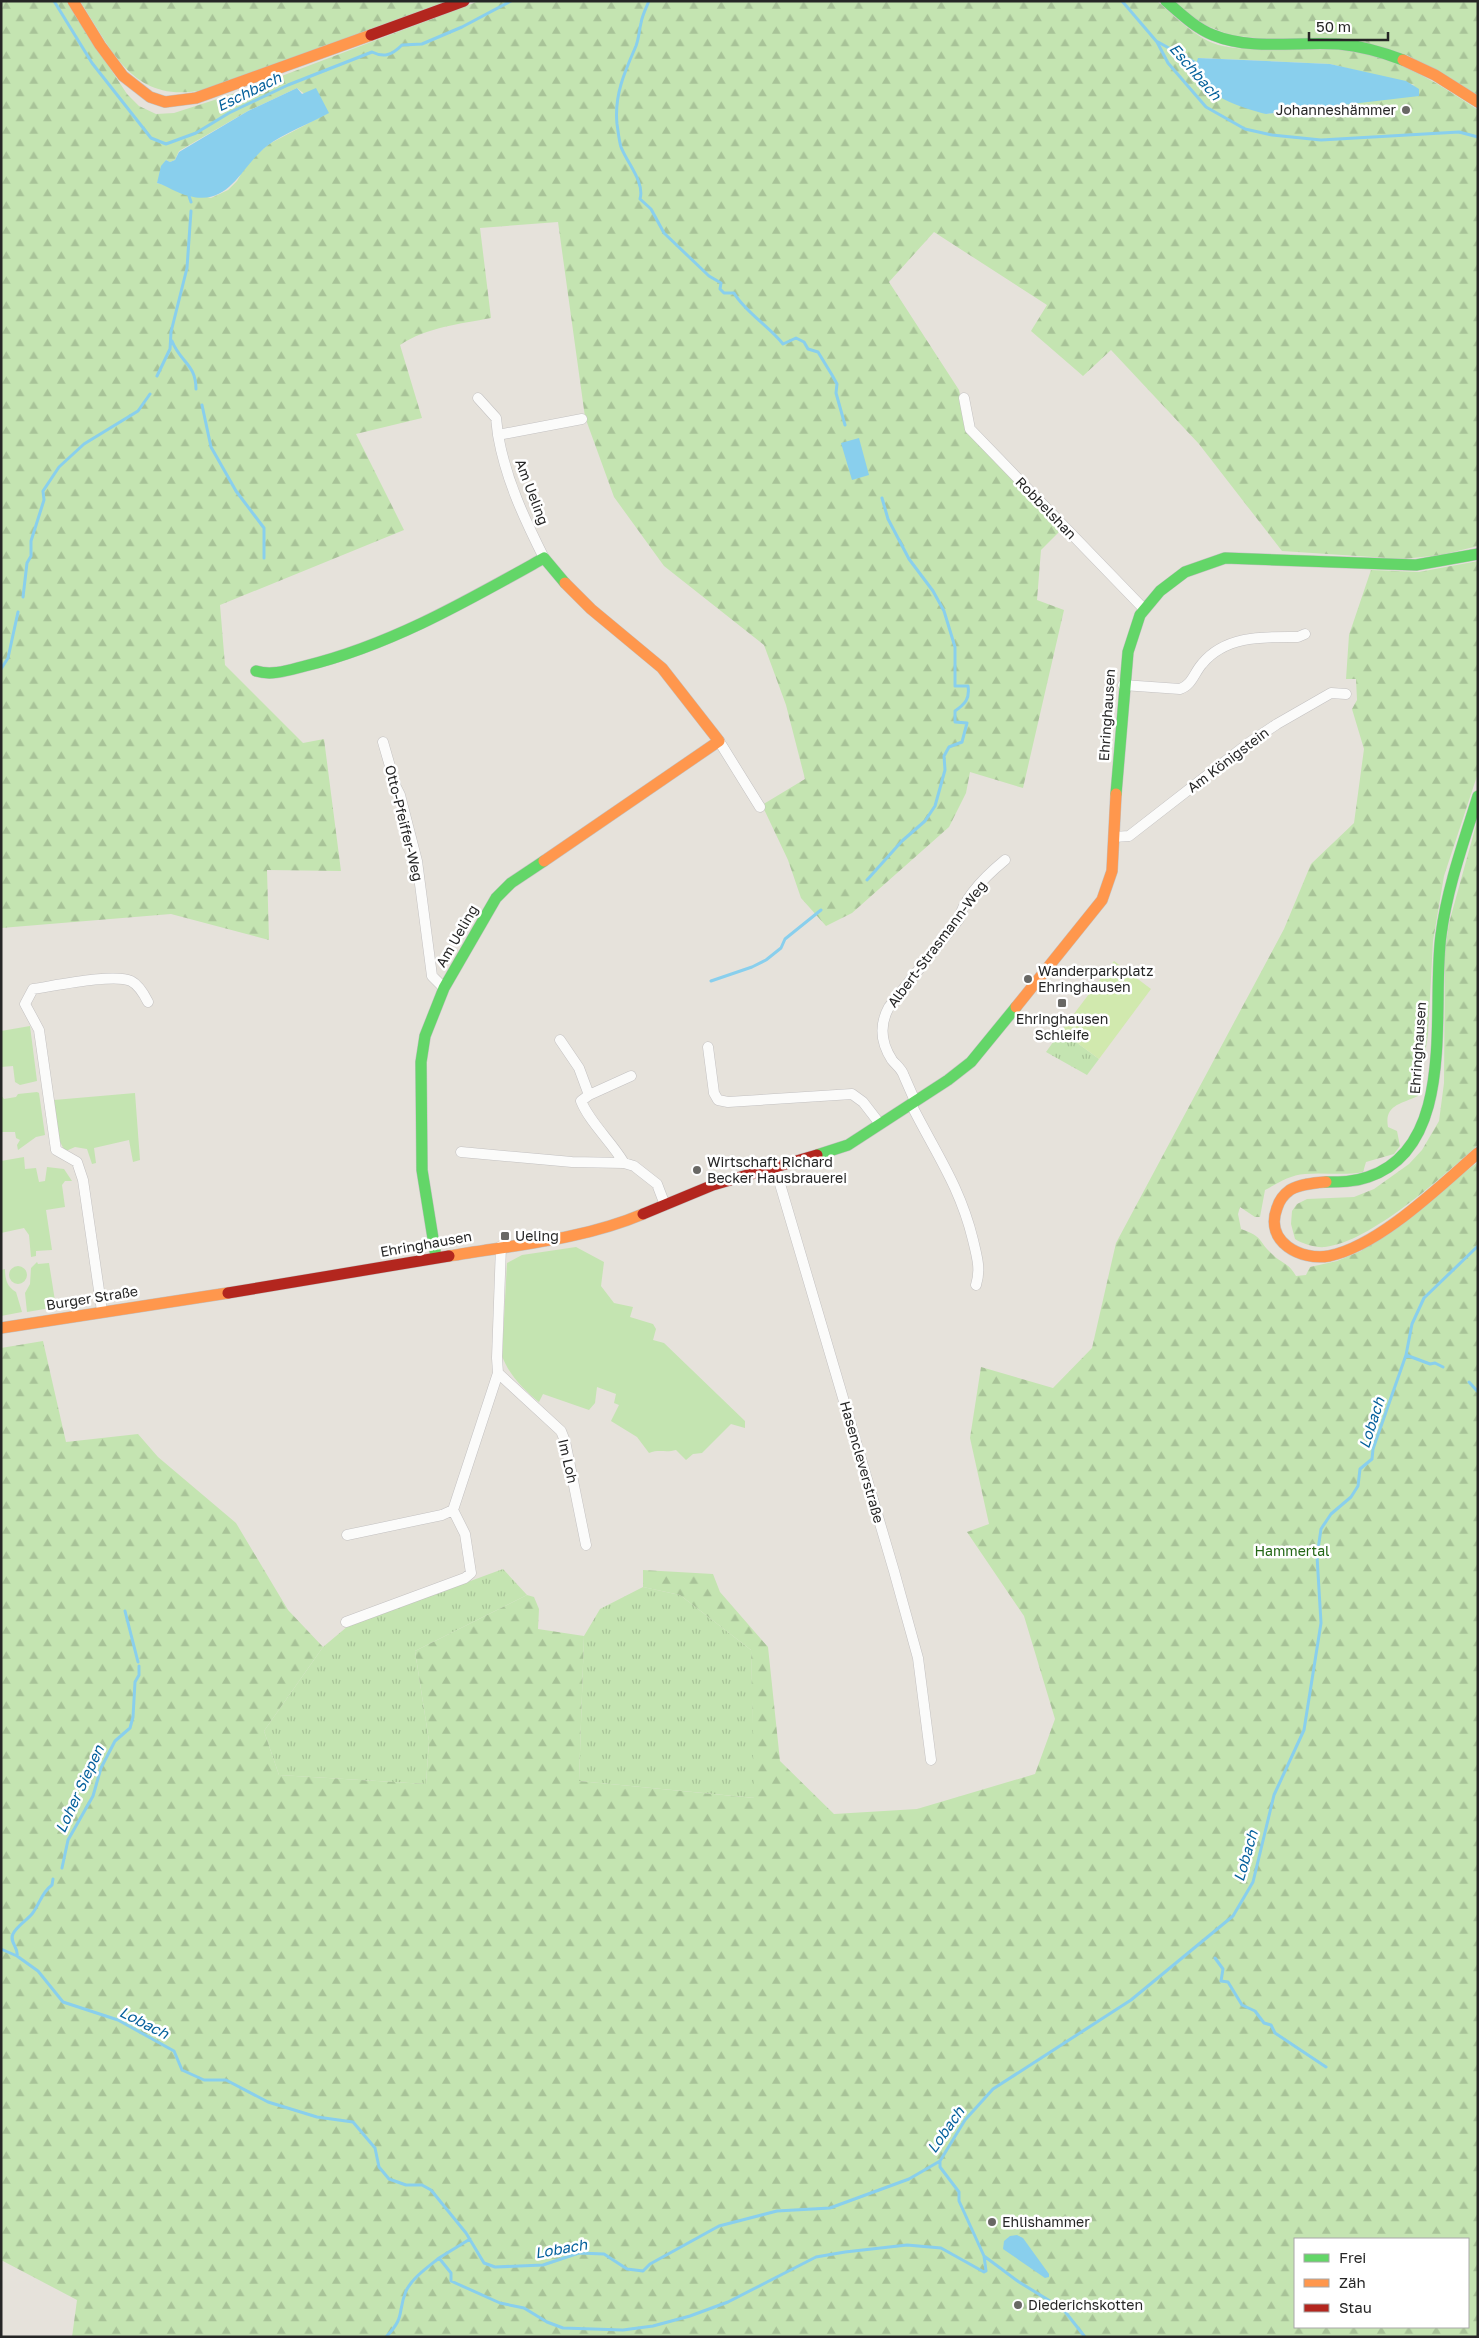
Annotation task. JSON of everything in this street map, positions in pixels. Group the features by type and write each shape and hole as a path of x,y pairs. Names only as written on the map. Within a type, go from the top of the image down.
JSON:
{"main road":[{"path":"73,1 129,82 148,97 171,103 206,95 464,1"},
{"path":"1166,1 1196,26 1227,40 1331,43 1385,53 1426,70 1477,102"},
{"name":"Ehringhausen","path":"188,1299 603,1229 713,1185 848,1145 954,1076 976,1057 1106,894 1111,879 1123,686 1131,639 1144,609 1160,591 1176,578 1200,565 1225,558 1416,565 1478,554"},
{"path":"256,671 270,674 327,662 382,643 422,625 544,558"},
{"name":"Am Ueling","path":"436,1257 422,1170 421,1062 425,1036 444,988 496,898 511,883 719,742 662,668 591,608 563,581 544,558"},
{"name":"Ehringhausen","path":"1478,796 1452,885 1442,933 1437,972 1432,1091 1420,1129 1401,1156 1372,1176 1344,1183 1306,1183 1288,1191 1279,1202 1275,1212 1277,1234 1289,1250 1302,1256 1323,1257 1350,1248 1403,1216 1478,1153"},
{"name":"Burger Straße","path":"1,1328 188,1299"}],"street":[{"name":"Am Ueling","path":"478,398 496,418 509,482 520,511 544,558"},
{"name":"Robbelshan","path":"964,398 970,429 1144,609"},
{"path":"498,435 582,419"},
{"path":"1123,686 1180,689 1187,686 1200,666 1222,646 1252,638 1298,637 1305,634"},
{"name":"Am Königstein","path":"1114,837 1129,836 1250,742 1277,724 1331,693 1346,694"},
{"name":"Otto-Pfeiffer-Weg","path":"383,742 400,795 417,861 432,976 444,988"},
{"name":"Am Ueling","path":"719,742 760,807"},
{"name":"Albert-Strasmann-Weg","path":"913,1102 904,1076 886,1049 883,1035 884,1020 889,1007 959,919 962,908 992,870 1005,860"},
{"path":"102,1311 83,1180 77,1162 56,1150 39,1030 25,1004 33,989 116,978 133,982 144,993 148,1002"},
{"path":"560,1040 579,1068 589,1095"},
{"path":"708,1047 714,1093 718,1100 728,1102 852,1094 863,1102 880,1124"},
{"path":"624,1163 604,1133 585,1111 581,1101 589,1095 631,1076"},
{"path":"913,1102 958,1192 980,1271 976,1285"},
{"path":"461,1152 572,1162 624,1163 634,1166 657,1184 665,1205"},
{"name":"Hasencleverstraße","path":"775,1167 918,1658 931,1760"},
{"path":"346,1622 465,1578 471,1573 465,1534 453,1510 498,1373 501,1246"},
{"name":"Im Loh","path":"498,1373 561,1431 565,1441 586,1545"},
{"path":"347,1535 442,1515 453,1510"}],"green space":[{"path":"1,1 66,1 127,94 139,106 156,114 174,113 242,91 479,1 1157,1 1194,32 1216,44 1241,48 1338,49 1375,56 1421,75 1478,110 1478,546 1441,555 1403,559 1282,551 1199,444 1111,350 1083,376 1031,331 1047,305 934,232 889,282 959,390 968,431 1061,530 1041,550 1037,600 1064,610 1023,788 970,772 966,793 949,827 852,913 826,926 801,898 788,860 762,805 805,779 786,705 764,645 664,566 614,497 585,417 558,222 480,228 491,318 432,330 400,345 422,418 356,434 404,530 220,605 225,665 303,743 324,739 341,871 267,870 269,940 171,914 1,928","holes":["1198,58 1330,64 1415,85 1305,109 1266,114","297,88 328,113 269,144 248,162 237,181 228,190 211,198 157,183 166,160 170,162 175,160 179,151 248,111"]},
{"path":"80,1 448,1 203,90 179,92 159,89 142,81 128,70 103,38"},
{"path":"1174,1 1478,1 1478,96 1407,55 1230,35 1198,22"},
{"name":"Hammertal","path":"1478,561 1478,773 1444,876 1433,941 1428,1035 1418,1096 1395,1106 1389,1114 1387,1120 1388,1127 1397,1131 1400,1146 1394,1154 1366,1162 1363,1172 1349,1174 1305,1174 1289,1178 1265,1190 1260,1217 1255,1217 1240,1207 1238,1214 1241,1229 1257,1237 1296,1276 1306,1275 1310,1267 1337,1261 1361,1251 1478,1162 1478,2337 72,2337 77,2300 1,2260 1,1348 43,1341 66,1442 138,1434 158,1457 236,1523 288,1610 323,1647 264,1731 279,1775 426,1784 429,1741 415,1651 527,1595 534,1597 539,1609 538,1629 584,1636 579,1781 754,1798 751,1650 680,1595 643,1587 643,1570 713,1574 720,1592 768,1647 780,1761 834,1814 917,1809 1035,1774 1055,1719 1024,1616 967,1532 989,1524 970,1438 981,1367 1053,1388 1092,1348 1116,1243 1284,929 1311,864 1354,823 1364,749 1352,709 1357,700 1356,679 1346,679 1349,635 1371,570 1419,572"},
{"path":"1478,818 1478,1145 1406,1206 1363,1233 1343,1242 1325,1247 1302,1243 1295,1239 1291,1224 1292,1211 1297,1204 1307,1199 1354,1197 1374,1189 1409,1164 1422,1150 1439,1121 1444,1083 1445,950 1449,923"},
{"path":"1114,961 1151,989 1099,1059 1061,1031"},
{"path":"30,1026 37,1081 20,1085 15,1082 13,1066 1,1067 1,1031"},
{"path":"1061,1031 1099,1059 1087,1075 1046,1052"},
{"path":"39,1093 45,1135 36,1137 18,1150 17,1145 20,1140 16,1138 15,1132 1,1132 1,1095 4,1099 16,1097 18,1094"},
{"path":"135,1093 140,1160 133,1162 129,1140 94,1148 96,1163 92,1164 87,1149 75,1147 66,1151 62,1146 58,1134 54,1100"},
{"path":"24,1157 25,1169 36,1168 39,1182 45,1181 47,1167 64,1169 72,1181 65,1181 62,1185 65,1207 46,1210 52,1250 36,1251 36,1256 31,1257 29,1235 24,1228 1,1233 1,1161"},
{"path":"576,1247 604,1262 601,1286 614,1303 633,1307 630,1317 653,1324 656,1329 653,1340 664,1343 745,1421 745,1428 731,1424 702,1453 693,1454 686,1460 676,1450 649,1453 637,1437 611,1421 619,1405 614,1403 616,1394 597,1387 595,1403 589,1410 543,1394 539,1402 523,1387 513,1376 502,1356 507,1263 522,1255"},
{"path":"37,1262 38,1264 49,1263 56,1307 27,1312 25,1293 30,1284 31,1268"},
{"path":"18,1266 24,1269 27,1275 24,1281 18,1284 12,1281 9,1275 12,1269"},
{"path":"5,1269 7,1282 10,1288 16,1292 22,1312 1,1316 1,1270"},
{"path":"503,1569 527,1595 415,1651 429,1741 426,1784 279,1775 264,1731 323,1647 348,1626"},
{"path":"643,1587 680,1595 751,1650 755,1798 579,1781 584,1636 600,1609"}],"water":[{"path":"1198,58 1330,64 1406,81 1419,89 1419,96 1266,114 1231,102 1207,89 1200,80 1196,70"},
{"path":"297,88 302,94 316,88 329,113 288,133 267,146 234,183 225,190 215,196 203,198 185,195 157,183 161,166 166,160 170,162 175,160 179,152 248,111"},
{"path":"859,438 869,475 852,480 841,443"},
{"path":"1017,2235 1023,2238 1049,2274 1049,2277 1045,2278 1003,2249 1004,2241 1010,2236"}],"waterway":[{"name":"Eschbach","path":"54,1 92,63 151,138 166,144 196,133 229,113 288,85 372,52 384,55 395,51 402,45 422,44 462,27 511,1"},
{"path":"649,1 642,18 636,46 621,84 617,103 620,145 638,179 641,193 640,199 651,209 664,233 709,276 721,283 720,289 724,293 734,293 744,306 783,344 796,338 804,342 808,349 818,352 837,384 836,393 845,425"},
{"name":"Eschbach","path":"1122,1 1157,42 1168,63 1206,107 1245,129 1272,135 1321,140 1459,132 1478,137"},
{"path":"1158,42 1196,63"},
{"path":"189,196 191,202"},
{"path":"157,376 170,349 171,332 187,268 191,211"},
{"path":"172,341 179,354 191,368 196,389"},
{"path":"23,597 27,563 31,556 31,541 44,500 43,491 59,467 84,444 138,411 150,394"},
{"path":"202,405 211,447 236,491 264,528 264,558"},
{"path":"867,880 902,841 925,821 935,806 945,770 944,756 949,747 962,742 967,723 955,722 955,711 966,701 968,686 955,686 955,647 944,611 933,591 909,559 888,519 882,498"},
{"path":"1,669 8,658 18,612"},
{"path":"711,981 752,967 766,960 781,948 785,939 821,910"},
{"name":"Lobach","path":"1,1949 17,1956 38,1971 63,2002 118,2020 174,2051 182,2070 204,2080 226,2080 268,2102 317,2117 353,2122 375,2148 379,2167 389,2179 406,2185 422,2185 431,2190 466,2233 484,2263 495,2267 543,2265 579,2253 604,2254 627,2269 643,2271 650,2264 719,2226 777,2211 830,2208 909,2179 940,2161 965,2120 993,2089 1131,2000 1233,1916 1253,1882 1274,1795 1304,1730 1321,1623 1317,1556 1321,1529 1331,1514 1351,1497 1358,1486 1360,1469 1372,1459 1373,1449 1406,1355 1412,1324 1424,1298 1478,1246"},
{"path":"1406,1355 1443,1367"},
{"path":"1469,1382 1478,1392"},
{"name":"Loher Siepen","path":"125,1611 138,1662"},
{"name":"Loher Siepen","path":"62,1868 68,1840 93,1796 101,1768 115,1741 130,1728 133,1717 135,1682 139,1675 139,1666"},
{"name":"Loher Siepen","path":"17,1956 17,1950 12,1940 13,1934 35,1910 45,1892 52,1885 53,1879"},
{"path":"1215,1958 1223,1969 1221,1981 1228,1982 1242,2005 1255,2011 1264,2023 1271,2025 1275,2033 1326,2067"},
{"path":"940,2162 940,2167 959,2192 959,2201 984,2256 1019,2282 1063,2309 1085,2337"},
{"path":"470,2239 439,2258 451,2273 451,2281 500,2303 524,2308 547,2322 563,2328 623,2330 653,2326 690,2316 728,2302 816,2257 907,2245 941,2248 984,2272 986,2271 984,2256"},
{"path":"386,2337 399,2319 403,2298 409,2286 439,2258"}],"traffic: fast":[{"path":"1166,1 1200,28 1228,40 1259,44 1339,44 1371,50 1403,60"},
{"path":"1116,794 1128,652 1140,615 1160,591 1185,572 1225,558 1416,565 1478,554"},
{"path":"256,671 268,673 287,671 368,646 457,606 544,558 565,583"},
{"path":"1326,1182 1363,1179 1397,1161 1416,1137 1428,1107 1434,1072 1437,1036 1441,935 1456,865 1478,796"},
{"path":"436,1257 422,1170 421,1062 425,1036 444,988 496,898 511,883 544,861"},
{"path":"817,1155 848,1145 948,1080 971,1062 1016,1007"}],"traffic: slow":[{"path":"73,1 100,45 123,76 150,97 165,102 196,98 371,35"},
{"path":"1403,60 1435,75 1478,102"},
{"path":"544,861 719,741 662,668 591,609 565,583"},
{"path":"1016,1007 1102,900 1112,871 1116,794"},
{"path":"1326,1182 1298,1186 1283,1196 1278,1205 1274,1220 1276,1231 1280,1239 1297,1252 1318,1257 1329,1256 1348,1250 1368,1240 1408,1213 1478,1153"},
{"path":"449,1256 572,1236 620,1223 643,1214"},
{"path":"1,1328 228,1293"}],"traffic: jam":[{"path":"371,35 464,1"},
{"path":"643,1214 713,1185 817,1155"},
{"path":"228,1293 449,1256"}],"place":[{"name":"Johanneshämmer","path":"1406,110"},
{"name":"Wanderparkplatz Ehringhausen","path":"1028,979"},
{"name":"Ehringhausen Schleife","path":"1062,1003"},
{"name":"Wirtschaft Richard Becker Hausbrauerei","path":"697,1170"},
{"name":"Ueling","path":"505,1236"},
{"name":"Ehlishammer","path":"992,2222"},
{"name":"Diederichskotten","path":"1018,2305"}]}
